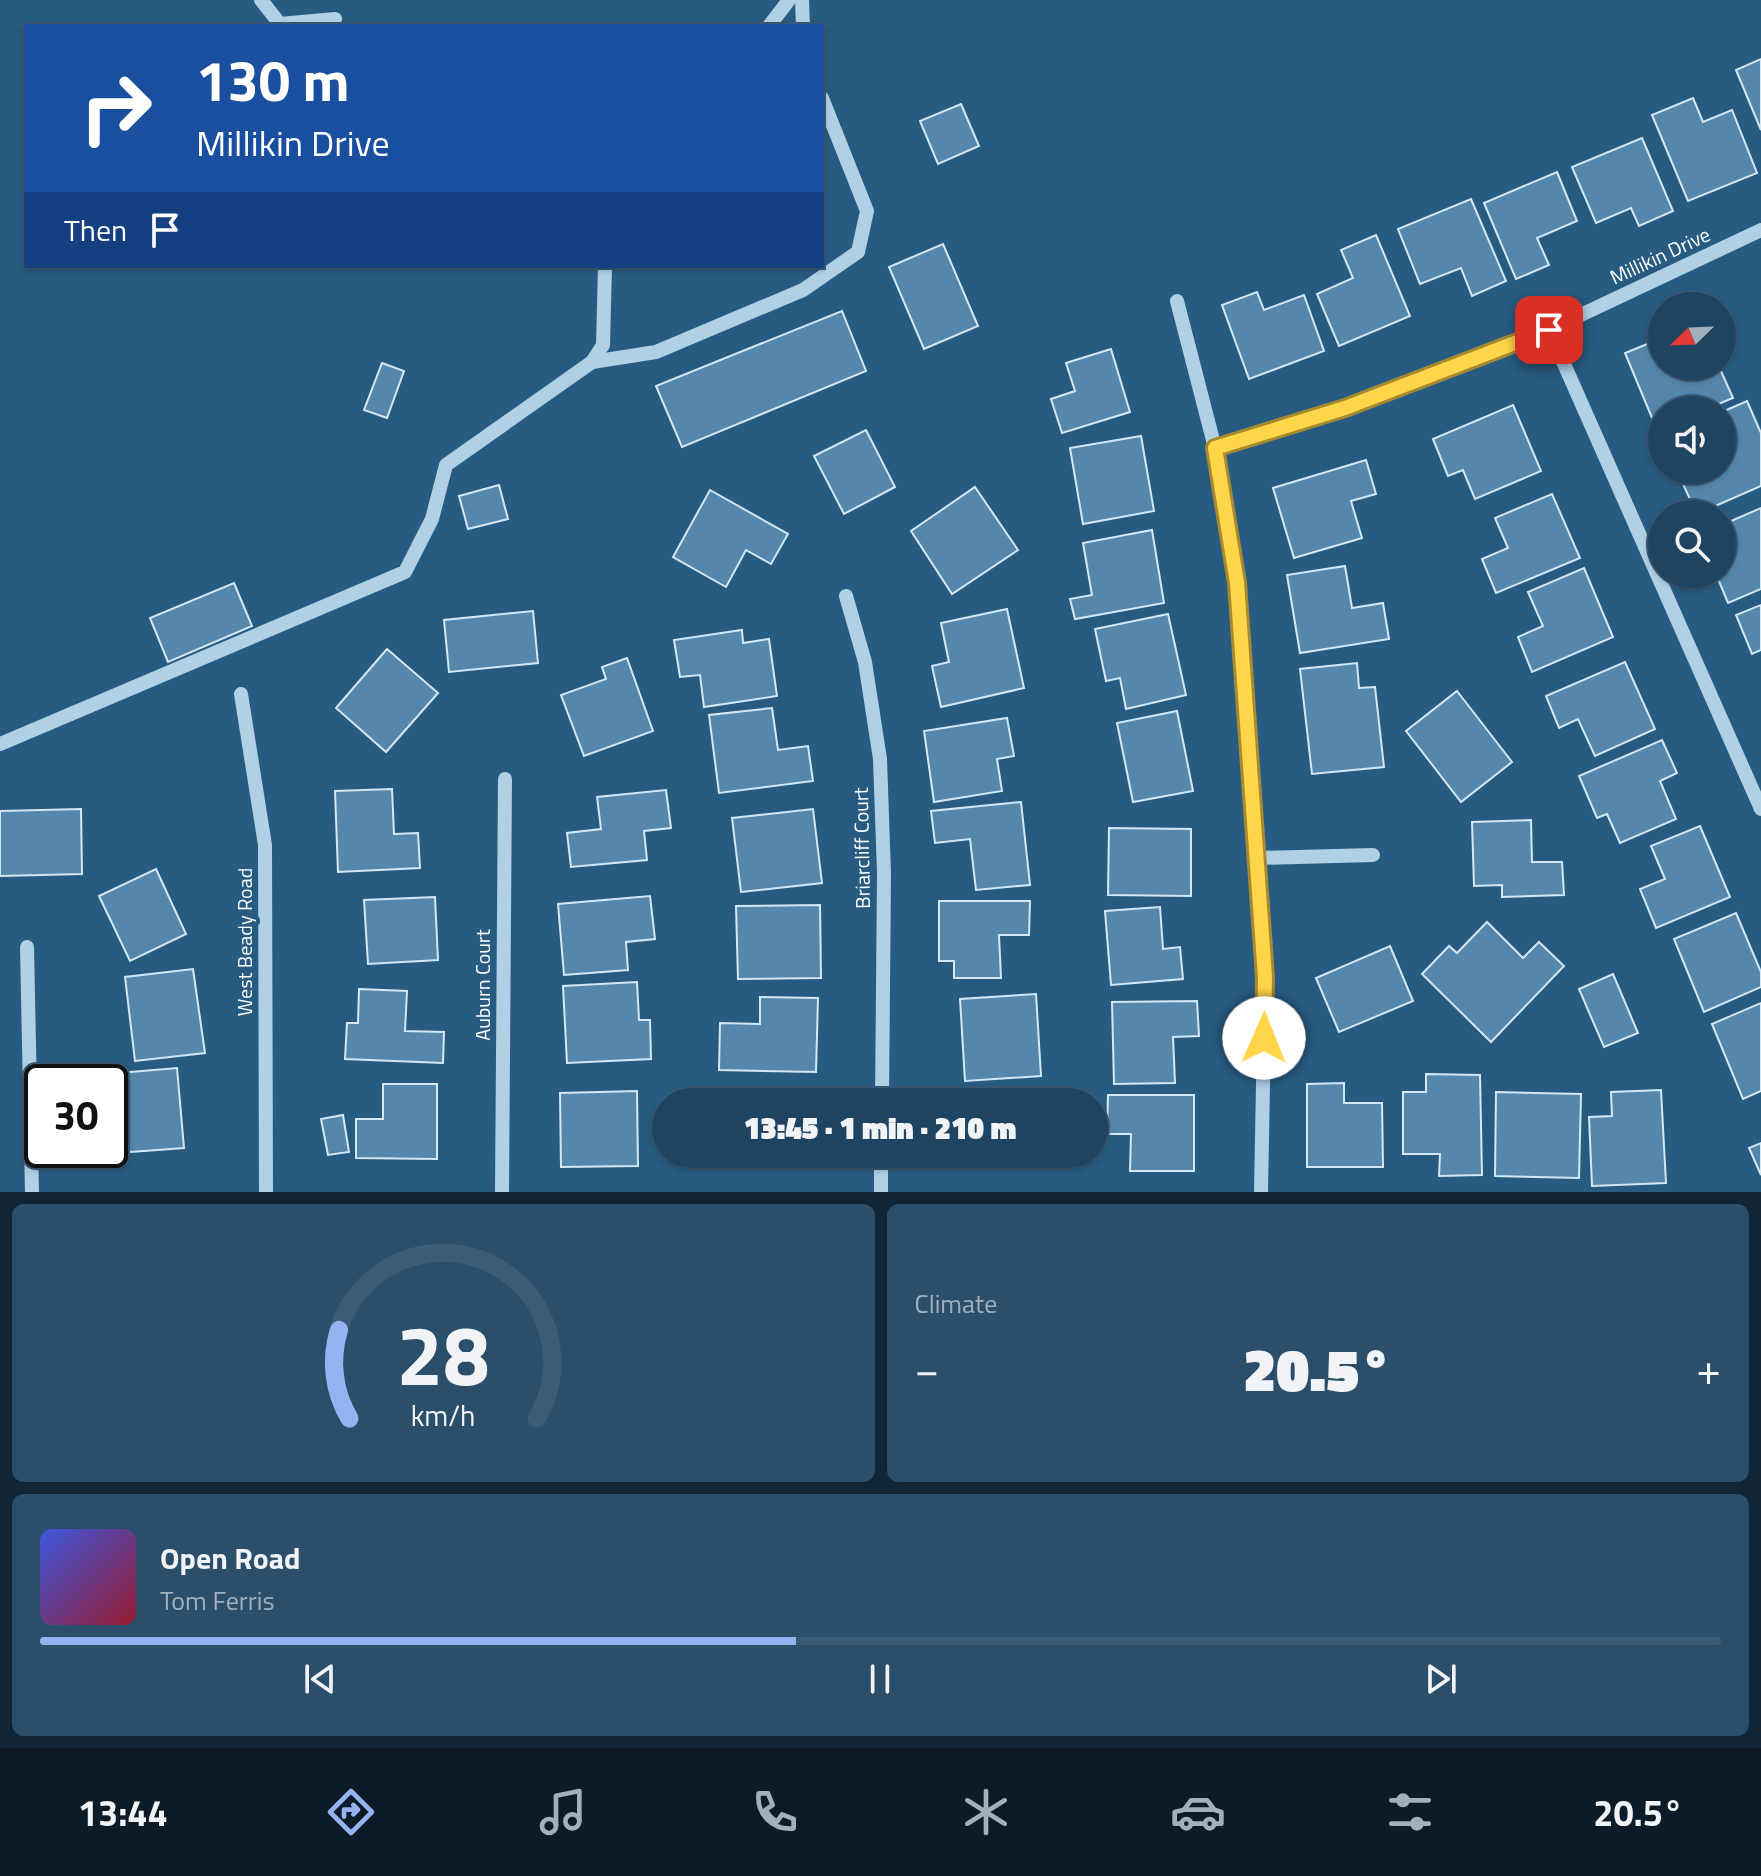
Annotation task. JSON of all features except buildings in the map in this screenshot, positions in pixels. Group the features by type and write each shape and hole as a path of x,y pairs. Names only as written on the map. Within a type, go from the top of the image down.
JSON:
{"street":[{"path":"261,0 280,24 335,19"},
{"path":"771,24 789,0"},
{"path":"802,0 803,24"},
{"path":"592,362 656,352 803,290 858,252 867,211 824,103"},
{"name":"Millikin Drive","path":"1215,448 1345,408 1549,330 1761,230"},
{"path":"0,744 405,572 432,519 446,465 592,362 603,345 605,268"},
{"path":"1177,301 1215,448 1237,583 1265,977 1261,1192"},
{"path":"1549,330 1761,809"},
{"name":"Briarcliff Court","path":"846,596 865,662 880,759 884,873 882,1088"},
{"name":"West Beady Road","path":"241,694 265,845 266,1192"},
{"name":"Auburn Court","path":"502,1192 505,779"},
{"path":"1256,858 1373,855"},
{"path":"27,947 32,1192"},
{"path":"881,1168 881,1192"}],"route":[{"path":"1264,1038 1265,977 1237,583 1215,448 1345,408 1549,330"}]}
